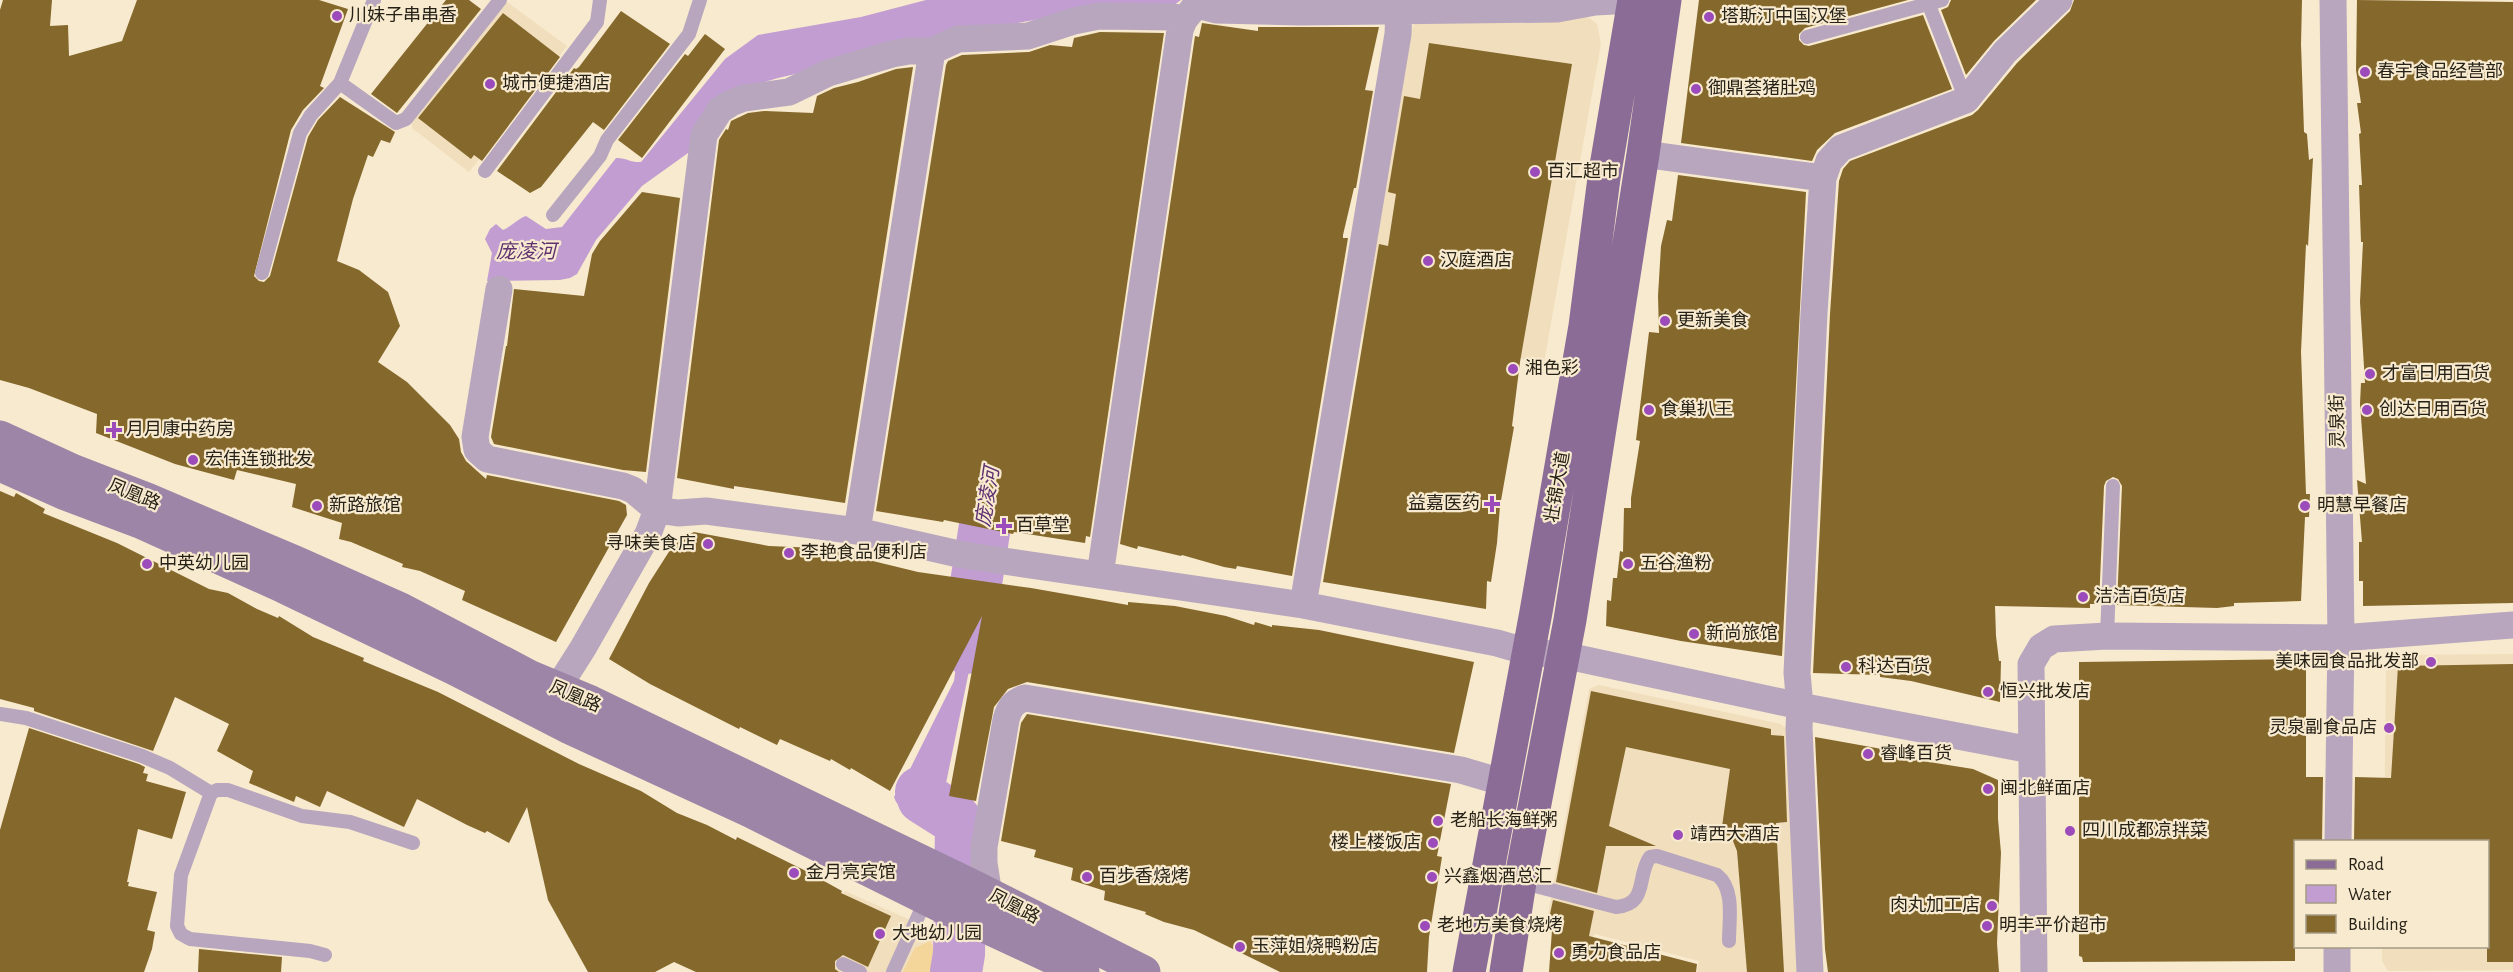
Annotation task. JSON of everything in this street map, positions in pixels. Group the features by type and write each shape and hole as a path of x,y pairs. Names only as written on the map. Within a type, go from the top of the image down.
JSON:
{"main road":[{"name":"壮锦大道","path":"1506,972 1520,882 1563,655 1643,154 1649,1"},
{"name":"壮锦大道","path":"1469,972 1505,783 1585,326 1604,178 1649,1"},
{"name":"凤凰路","path":"0,437 74,471 149,500 390,605 557,689 591,702 933,891 988,928 1083,972"},
{"name":"凤凰路","path":"0,465 63,493 140,522 304,597 453,668 570,729 750,811 933,891 981,891 1144,972"}],"street":[{"path":"1810,972 1803,867 1798,728 1800,706 1797,673 1814,313 1823,178 1829,161 1841,148 1966,100 2005,52 2059,0"},
{"name":"灵泉街","path":"2333,0 2341,638 2338,840"},
{"path":"557,689 648,534 657,510 700,159 704,135 720,110 744,98 789,93 828,73 892,54 932,51 958,39 1028,36 1074,21 1099,16 1174,17 1194,8 1290,12 1557,9 1595,2 1649,1"},
{"path":"1100,575 1179,41 1194,8"},
{"path":"1303,605 1398,34 1399,9"},
{"path":"857,531 932,51"},
{"path":"1643,154 1823,178"},
{"path":"499,289 475,437 477,450 487,459 623,486 633,490 657,510 678,513 706,511 857,531 963,555 1303,605 1497,643 1528,652 1563,655 1800,706 2031,750"},
{"path":"2034,972 2031,664 2041,647 2054,639 2107,636 2341,638 2513,625"},
{"path":"981,891 984,847 1006,720 1009,708 1025,698 1449,768 1505,783"},
{"path":"2337,948 2337,972"}],"lane":[{"path":"262,273 300,134 311,115 340,83 375,0"},
{"path":"340,83 396,123 406,119 500,0"},
{"path":"485,171 597,22 600,0"},
{"path":"553,215 600,156 607,140 688,34 700,0"},
{"path":"1808,37 1942,0"},
{"path":"1929,5 1966,100"},
{"path":"2107,636 2112,486"},
{"path":"0,714 26,718 142,756 170,768 211,793"},
{"path":"325,955 310,951 211,943 189,939 181,934 177,926 181,875 211,793 217,790 228,790 302,816 350,822 413,843"},
{"path":"1520,882 1616,907 1627,906 1635,900 1639,892 1646,862 1650,857 1658,856 1717,875 1723,880 1729,890 1730,941"},
{"path":"893,972 933,891"},
{"path":"843,964 860,972"}],"shaded area":[{"name":"城市便捷酒店","path":"507,2 567,46 469,172 412,128 412,122"},
{"path":"1583,13 1597,24 1601,44 1544,362 1361,334 1398,95 1412,28 1416,23"},
{"path":"2513,654 2513,970 2388,971 2382,961 2382,948 2489,948 2489,840 2384,840 2386,671 2392,662 2402,655"},
{"name":"靖西大酒店","path":"1599,685 1781,724 1787,729 1797,972 1697,972 1699,961 1595,934 1585,946 1545,931 1589,689"},
{"name":"大地幼儿园","path":"845,891 935,931 947,965 947,972 805,972"},
{"path":"930,941 940,960 939,972 903,972 915,948"}],"water":[{"name":"庞凌河","path":"926,0 1181,0 1174,5 1056,16 1012,24 778,78 737,90 688,153 642,186 596,240 577,274 560,280 487,281 492,253 485,239 490,229 496,224 503,230 526,216 546,229 562,227 616,158 641,162 725,59 758,35 861,17"},
{"path":"969,574 984,579 969,671 944,793 950,802 981,809 976,852 921,825 896,802 894,797 954,681"}],"building":[{"path":"3,0 52,0 50,26 68,25 69,56 122,41 137,0 319,0 348,9 320,86 324,88 303,110 291,130 254,276 264,282 270,276 308,137 318,120 340,97 395,132 390,143 381,140 373,157 368,155 353,199 337,261 359,270 388,292 400,326 378,362 407,382 450,425 459,439 461,452 466,461 486,479 487,475 619,501 626,505 627,515 556,642 462,600 465,591 420,571 402,567 403,564 339,539 342,523 292,507 296,484 237,470 234,480 175,464 96,433 97,414 29,388 0,380 0,10"},
{"path":"446,0 469,0 481,9 397,113 371,94"},
{"path":"1699,0 1908,0 1805,28 1799,34 1799,40 1809,46 1923,15 1952,89 1835,133 1817,150 1812,161 1681,143"},
{"path":"1951,0 2036,0 1994,41 1966,75 1941,10 1948,7"},
{"path":"2074,0 2302,0 2304,132 2307,134 2309,160 2313,158 2301,352 2306,494 2310,494 2309,517 2305,517 2301,601 2234,603 2234,606 2217,608 2117,605 2122,486 2118,479 2113,477 2106,481 2104,486 2099,604 2090,604 2090,608 1995,606 1996,636 1999,661 2001,661 2000,702 1911,681 1880,677 1880,675 1813,673 1830,314 1839,181 1843,169 1850,161 1972,115 2017,63 2070,11"},
{"path":"2357,0 2513,2 2513,603 2363,606 2363,581 2359,581 2359,542 2362,542 2357,480 2366,484 2360,404 2361,383 2365,383 2360,302 2363,242 2361,242 2359,185 2362,185 2359,134 2361,133 2357,103 2361,103 2356,70"},
{"path":"621,11 670,44 604,130 593,122 541,187 530,193 497,171 574,68 579,67"},
{"name":"城市便捷酒店","path":"503,13 560,57 482,161 474,155 471,159 418,118"},
{"path":"1202,23 1258,31 1258,27 1379,27 1365,90 1373,91 1356,188 1354,188 1343,235 1343,238 1348,238 1292,576 1237,566 1236,569 1224,567 1182,555 1138,546 1137,549 1120,544 1195,36 1199,37"},
{"path":"1100,32 1164,33 1090,537 1086,536 1085,543 1014,532 1013,534 944,520 943,522 876,511 946,65 948,61 962,55 1029,52 1050,45 1072,47 1074,38"},
{"path":"705,34 725,49 642,158 618,140 685,54 688,56"},
{"path":"1429,43 1572,64 1520,362 1512,426 1514,427 1500,506 1491,582 1487,581 1486,609 1323,582 1379,244 1388,246 1396,194 1388,192 1404,96 1420,99"},
{"path":"913,67 845,503 734,486 734,489 677,478 719,140 726,129 728,130 731,121 748,113 765,111 813,113 817,96 834,88 896,69"},
{"path":"1678,175 1806,192 1782,656 1681,641 1606,626 1607,600 1611,601 1613,578 1617,578 1620,551 1623,552 1624,508 1631,508 1640,441 1636,440 1649,332 1659,333 1658,296 1661,246 1667,220 1672,221"},
{"path":"642,192 680,198 646,472 623,470 494,444 491,437 507,346 514,289 584,296 592,254 600,241"},
{"path":"0,491 14,497 16,493 45,509 43,513 117,543 209,589 228,593 257,609 278,618 279,616 313,637 364,658 363,661 438,692 579,764 641,791 677,813 736,840 737,837 806,871 842,891 841,893 891,916 868,967 843,955 835,961 835,969 839,972 696,972 674,962 655,972 588,972 548,900 527,807 509,843 487,831 485,833 467,825 417,799 404,827 327,791 320,807 296,796 294,802 249,783 253,771 217,751 229,724 175,697 153,751 34,711 34,708 0,699"},
{"path":"694,532 769,546 841,549 840,553 918,572 1128,605 1128,602 1175,606 1226,616 1254,625 1255,622 1272,627 1272,625 1319,630 1474,662 1454,753 1027,682 1008,689 994,707 976,801 949,796 982,616 890,791 831,759 830,761 780,739 777,745 740,727 739,729 650,684 609,659 649,583 672,547"},
{"path":"2306,659 2306,777 2323,777 2322,840 2294,840 2295,961 2083,962 2082,957 2079,956 2079,662"},
{"path":"2513,664 2513,962 2487,962 2489,840 2354,840 2355,777 2391,778 2398,666"},
{"path":"1591,691 1771,729 1771,735 1784,736 1787,822 1776,823 1784,972 1747,972 1737,851 1731,836 1721,834 1730,769 1626,747 1609,826 1656,846 1606,846 1597,893 1556,882"},
{"path":"1027,714 1451,784 1437,856 1442,857 1429,937 1427,972 1280,972 1194,930 1164,922 1145,914 1146,912 1104,900 1105,891 1071,880 1073,868 1034,857 1036,850 1001,841 1021,723"},
{"path":"29,728 139,764 145,767 143,773 148,774 146,781 186,792 172,839 138,829 128,886 157,892 147,930 155,932 144,972 0,972 0,830"},
{"path":"1815,737 1882,749 1923,761 1973,769 1998,780 2001,853 1997,943 1999,972 1828,972"},
{"path":"1553,900 1594,911 1589,936 1697,964 1696,972 1549,972 1552,930 1547,928"},
{"path":"199,949 282,957 281,972 198,972"}],"waterway":[{"name":"庞凌河","path":"966,648 995,461"},
{"name":"庞凌河","path":"921,792 923,798 953,817 961,827 959,954 956,972"}],"place":[{"name":"川妹子串串香","path":"337,16"},
{"name":"塔斯汀中国汉堡","path":"1709,17"},
{"name":"春宇食品经营部","path":"2365,72"},
{"name":"城市便捷酒店","path":"490,84"},
{"name":"御鼎荟猪肚鸡","path":"1696,89"},
{"name":"百汇超市","path":"1535,172"},
{"name":"汉庭酒店","path":"1428,261"},
{"name":"更新美食","path":"1665,321"},
{"name":"湘色彩","path":"1513,369"},
{"name":"才富日用百货","path":"2370,374"},
{"name":"食巢扒王","path":"1649,410"},
{"name":"创达日用百货","path":"2367,410"},
{"name":"月月康中药房","path":"114,430"},
{"name":"宏伟连锁批发","path":"193,460"},
{"name":"益嘉医药","path":"1492,504"},
{"name":"新路旅馆","path":"317,506"},
{"name":"明慧早餐店","path":"2305,506"},
{"name":"百草堂","path":"1004,526"},
{"name":"寻味美食店","path":"708,544"},
{"name":"李艳食品便利店","path":"789,553"},
{"name":"中英幼儿园","path":"147,564"},
{"name":"五谷渔粉","path":"1628,564"},
{"name":"洁洁百货店","path":"2083,597"},
{"name":"新尚旅馆","path":"1694,634"},
{"name":"美味园食品批发部","path":"2431,662"},
{"name":"科达百货","path":"1846,667"},
{"name":"恒兴批发店","path":"1988,692"},
{"name":"灵泉副食品店","path":"2389,728"},
{"name":"睿峰百货","path":"1868,754"},
{"name":"闽北鲜面店","path":"1988,789"},
{"name":"老船长海鲜粥","path":"1438,821"},
{"name":"四川成都凉拌菜","path":"2070,831"},
{"name":"靖西大酒店","path":"1678,835"},
{"name":"楼上楼饭店","path":"1433,843"},
{"name":"金月亮宾馆","path":"794,873"},
{"name":"百步香烧烤","path":"1087,877"},
{"name":"兴鑫烟酒总汇","path":"1432,877"},
{"name":"肉丸加工店","path":"1992,906"},
{"name":"老地方美食烧烤","path":"1425,926"},
{"name":"明丰平价超市","path":"1987,926"},
{"name":"大地幼儿园","path":"880,934"},
{"name":"玉萍姐烧鸭粉店","path":"1240,947"},
{"name":"勇力食品店","path":"1559,953"}]}
